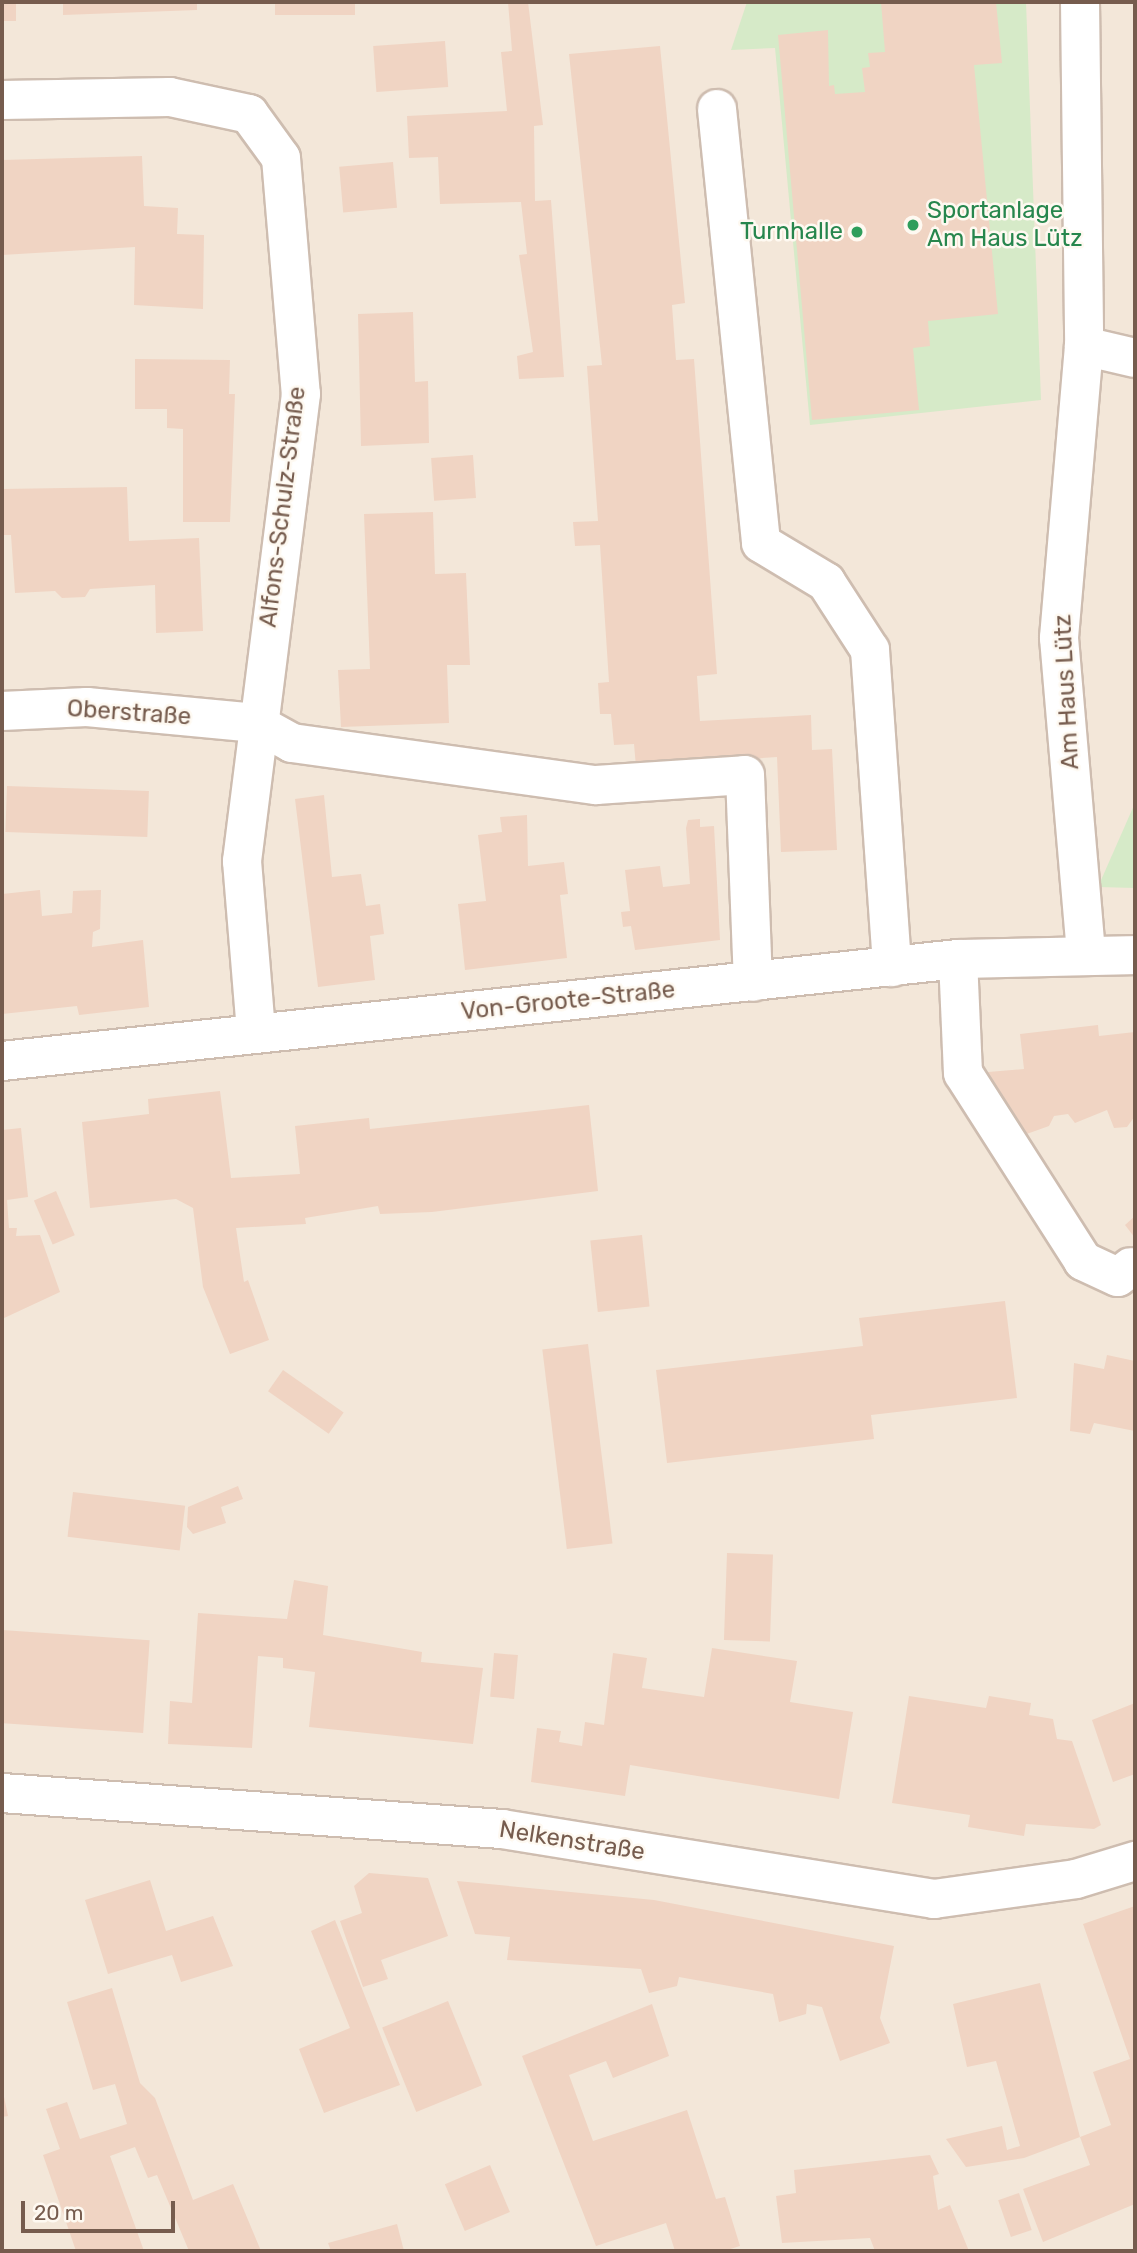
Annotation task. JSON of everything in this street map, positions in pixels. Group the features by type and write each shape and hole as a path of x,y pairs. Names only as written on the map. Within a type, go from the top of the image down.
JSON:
{"street":[{"name":"Am Haus Lütz","path":"1080,2 1084,346 1059,638 1086,955"},
{"name":"Alfons-Schulz-Straße","path":"2,100 170,96 248,114 281,158 301,394 256,723 242,861 256,1033"},
{"path":"717,109 761,543 826,582 870,650 892,967"},
{"path":"1084,346 1135,358"},
{"name":"Oberstraße","path":"2,711 87,707 256,723"},
{"path":"256,723 292,743 596,785 745,775 753,982"},
{"name":"Von-Groote-Straße","path":"2,1061 958,959 1135,955"},
{"path":"958,959 964,1073 1083,1261 1118,1277 1131,1267"},
{"name":"Nelkenstraße","path":"2,1793 502,1829 934,1899 1076,1880 1135,1861"}],"shaded area":[{"path":"2,2 1135,2 1135,2251 2,2251"}],"green space":[{"name":"Sportanlage Am Haus Lütz","path":"747,2 1026,2 1041,400 810,425 775,48 731,50"},
{"path":"1135,803 1135,888 1098,887"}],"building":[{"path":"2,2 16,2 16,21 2,21"},
{"path":"63,2 197,2 197,10 63,15"},
{"path":"275,2 355,2 355,15 275,15"},
{"path":"508,2 528,2 543,125 534,126 535,201 551,200 564,377 519,379 517,356 533,352 519,255 527,254 521,202 440,204 438,157 409,158 407,116 507,111 501,52 512,51"},
{"name":"Sportanlage Am Haus Lütz","path":"881,2 996,2 1002,63 974,65 998,314 928,321 930,346 913,348 919,410 812,420 778,35 828,30 829,86 834,85 835,94 865,92 862,68 870,67 868,53 885,52"},
{"path":"445,41 448,87 376,92 373,46"},
{"path":"660,46 685,303 672,305 676,360 694,359 717,674 697,676 700,721 811,715 812,750 832,749 837,850 781,852 777,757 636,767 634,744 614,745 611,714 600,714 598,683 609,682 600,545 575,546 573,522 598,521 587,366 602,365 569,54"},
{"path":"142,156 144,206 178,208 177,234 204,235 203,309 134,305 135,247 2,255 2,160"},
{"path":"393,162 397,208 343,213 339,167"},
{"path":"413,312 415,382 428,381 429,443 361,446 358,314"},
{"path":"135,359 230,360 229,394 235,394 230,522 183,522 183,429 167,428 167,409 135,409"},
{"path":"473,455 476,498 434,501 431,458"},
{"path":"127,487 129,541 199,538 203,631 156,633 155,585 90,589 85,597 62,598 55,591 15,593 11,535 2,535 2,489"},
{"path":"433,512 435,574 466,573 470,665 447,665 449,723 341,727 338,670 370,669 364,514"},
{"path":"7,786 149,791 147,837 5,832"},
{"path":"324,795 332,877 361,874 366,906 380,904 384,934 370,936 375,980 318,987 295,799"},
{"path":"527,815 528,866 564,862 568,894 560,895 567,958 465,970 458,904 486,901 478,835 502,832 500,817"},
{"path":"700,819 700,827 714,826 720,940 635,950 631,926 623,927 621,912 630,911 625,870 660,866 663,887 690,884 686,828 688,820"},
{"path":"40,890 42,916 72,913 73,891 101,890 100,929 93,932 92,947 143,940 149,1007 79,1015 77,1006 2,1014 2,894"},
{"path":"1098,1025 1099,1036 1135,1032 1135,1116 1127,1127 1114,1128 1107,1110 1075,1123 1068,1114 1054,1116 1049,1126 1021,1136 988,1072 1024,1069 1020,1034"},
{"path":"220,1091 231,1178 300,1174 295,1126 369,1118 370,1129 589,1105 598,1191 432,1212 380,1214 378,1206 305,1218 306,1224 236,1228 244,1282 248,1280 269,1340 230,1354 203,1287 193,1208 176,1199 90,1208 82,1122 149,1114 148,1099"},
{"path":"21,1128 28,1197 7,1200 9,1228 17,1228 16,1236 40,1235 60,1292 2,1319 2,1130"},
{"path":"56,1191 75,1235 53,1245 34,1200"},
{"path":"1135,1216 1135,1238 1125,1225"},
{"path":"642,1235 650,1307 598,1312 590,1240"},
{"path":"1005,1301 1017,1398 871,1415 874,1439 667,1463 656,1370 863,1346 859,1318"},
{"path":"588,1344 612,1544 567,1549 542,1350"},
{"path":"1107,1355 1135,1361 1135,1431 1094,1423 1090,1434 1070,1431 1074,1363 1104,1369"},
{"path":"283,1370 344,1412 329,1434 268,1391"},
{"path":"238,1486 243,1499 221,1507 226,1523 193,1534 187,1527 188,1507"},
{"path":"73,1492 185,1506 180,1550 68,1537"},
{"path":"727,1553 773,1555 770,1642 724,1640"},
{"path":"294,1580 328,1586 323,1635 422,1652 421,1662 483,1668 473,1744 309,1727 315,1672 283,1668 283,1658 258,1656 252,1748 168,1744 170,1701 192,1703 198,1613 287,1619"},
{"path":"2,1630 150,1640 143,1733 2,1723"},
{"path":"712,1648 797,1661 790,1702 853,1712 839,1799 630,1765 625,1796 531,1782 537,1728 561,1731 559,1742 582,1746 585,1722 604,1725 613,1653 647,1658 642,1688 704,1697"},
{"path":"494,1653 518,1655 514,1699 490,1697"},
{"path":"909,1696 986,1708 989,1696 1031,1703 1029,1715 1053,1719 1057,1739 1072,1741 1101,1825 1094,1829 1026,1824 1024,1836 968,1827 970,1815 892,1803"},
{"path":"1135,1703 1135,1774 1113,1782 1092,1720"},
{"path":"369,1873 428,1878 448,1936 381,1960 388,1979 363,1987 340,1921 362,1913 354,1886"},
{"path":"150,1880 166,1931 213,1916 233,1966 181,1982 172,1955 108,1974 85,1900"},
{"path":"457,1881 654,1900 894,1946 880,2018 890,2043 840,2061 822,2007 807,2004 806,2014 779,2022 773,1994 679,1977 677,1986 649,1993 641,1969 507,1960 510,1937 475,1934"},
{"path":"1135,1906 1135,2204 1043,2242 1023,2189 1090,2165 1080,2137 1111,2125 1093,2072 1130,2059 1083,1924"},
{"path":"335,1920 400,2085 324,2113 299,2049 350,2028 311,1931"},
{"path":"1040,1983 1080,2137 1024,2158 966,2167 946,2139 1002,2126 1007,2150 1020,2146 996,2061 967,2067 953,2004"},
{"path":"112,1988 140,2083 155,2098 193,2200 233,2184 261,2251 189,2251 157,2175 148,2178 135,2147 110,2156 144,2251 76,2251 43,2155 60,2149 46,2109 67,2102 80,2139 127,2124 115,2084 93,2090 67,2002"},
{"path":"448,2001 482,2085 416,2112 382,2028"},
{"path":"652,2004 669,2056 613,2078 606,2061 569,2075 593,2141 687,2110 716,2199 725,2197 740,2246 724,2251 675,2251 666,2223 596,2246 522,2056"},
{"path":"2,2087 8,2116 2,2117"},
{"path":"930,2155 939,2174 933,2176 938,2210 950,2205 969,2251 875,2251 870,2238 782,2243 776,2196 796,2193 794,2170"},
{"path":"490,2165 510,2212 465,2231 445,2184"},
{"path":"1019,2193 1032,2230 1011,2237 998,2200"},
{"path":"397,2224 404,2251 331,2251 328,2243"}],"place":[{"name":"Sportanlage Am Haus Lütz","path":"913,225"},
{"name":"Turnhalle","path":"857,232"}]}
